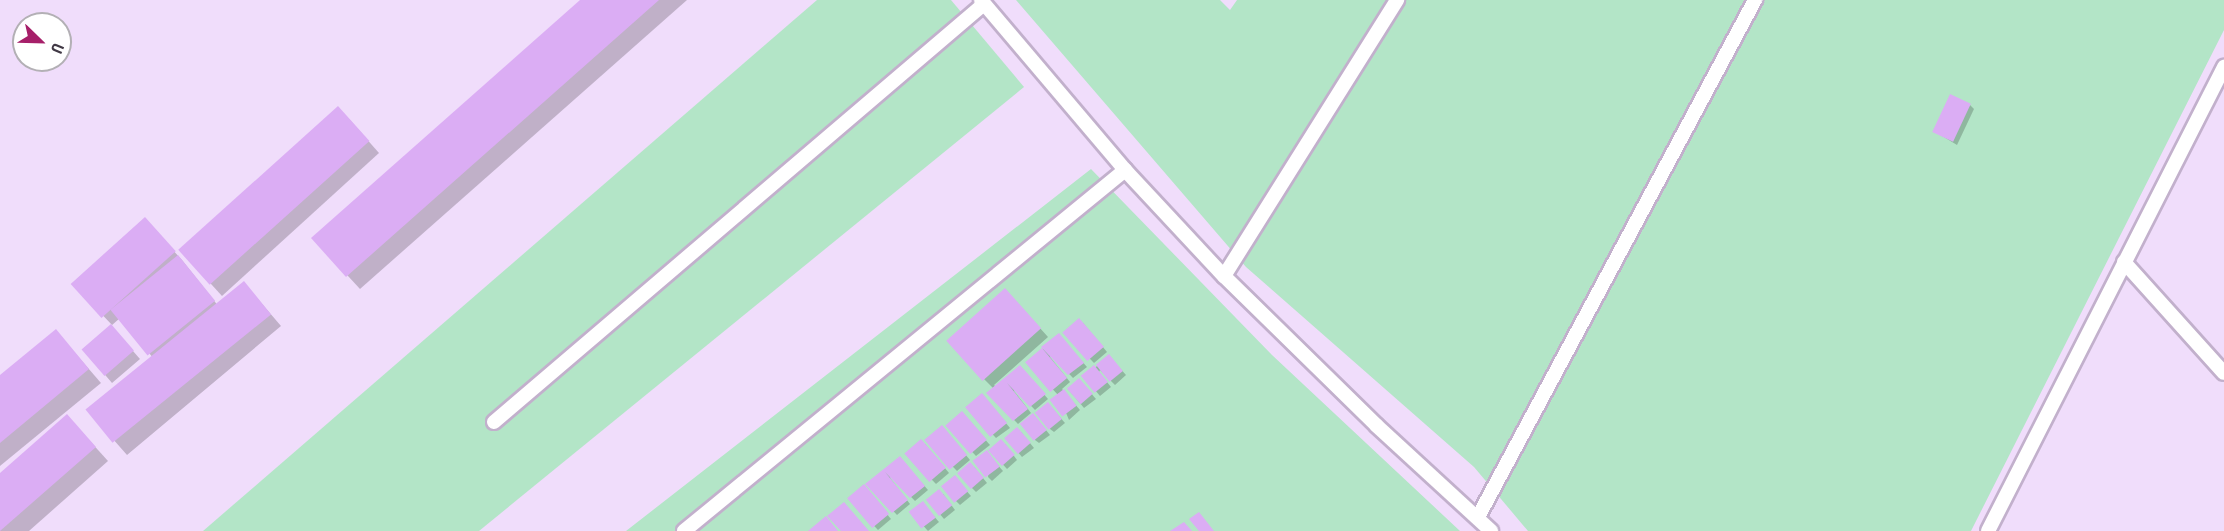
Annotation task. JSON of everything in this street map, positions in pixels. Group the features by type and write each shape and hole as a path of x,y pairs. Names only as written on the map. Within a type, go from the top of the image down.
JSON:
{"lane":[{"path":"1224,276 1397,0"},
{"path":"1478,517 1755,0"},
{"path":"494,422 982,2 1125,170 1224,276 1377,426 1491,531"},
{"path":"1988,531 2224,67"},
{"path":"684,531 1125,170"},
{"path":"2124,262 2224,373"}],"green space":[{"path":"817,0 951,0 1024,87 479,531 203,531"},
{"path":"1016,0 1220,0 1230,10 1237,0 2224,0 2224,30 1971,531 1528,531 1474,467 1246,267"},
{"path":"1091,169 1272,355 1460,531 626,531"}],"building":[{"path":"580,0 659,0 346,277 311,238"},
{"path":"1950,94 1971,104 1953,142 1932,132"},
{"path":"338,106 369,141 210,285 178,250"},
{"path":"145,217 176,251 101,318 71,284"},
{"path":"178,255 215,301 148,356 110,310"},
{"path":"244,281 271,314 113,443 85,409"},
{"path":"1005,288 1041,328 982,381 946,341"},
{"path":"1079,318 1104,347 1087,361 1062,332"},
{"path":"111,324 134,350 105,376 82,350"},
{"path":"56,329 89,369 0,443 0,375"},
{"path":"1059,333 1084,363 1068,375 1041,347"},
{"path":"1042,348 1067,378 1050,392 1025,362"},
{"path":"1109,354 1123,371 1110,382 1096,365"},
{"path":"1020,365 1046,394 1030,407 1007,383 1028,409 1013,421 986,393"},
{"path":"1094,365 1108,382 1095,393 1081,376"},
{"path":"1079,378 1093,394 1081,404 1067,388"},
{"path":"1064,389 1077,406 1062,417 1050,400"},
{"path":"982,393 1007,423 990,437 965,407"},
{"path":"1048,402 1062,419 1049,430 1035,413"},
{"path":"962,411 987,440 970,454 945,425"},
{"path":"1033,413 1047,430 1034,441 1020,424"},
{"path":"67,414 96,447 0,531 0,473"},
{"path":"942,425 967,455 949,470 924,440"},
{"path":"1017,427 1031,443 1018,454 1004,438"},
{"path":"921,439 946,468 929,482 904,453"},
{"path":"1001,439 1015,455 1002,466 988,450"},
{"path":"987,450 1000,467 985,478 973,461"},
{"path":"900,456 925,486 910,498 885,472 908,500 892,513 865,484"},
{"path":"970,462 984,478 971,489 957,473"},
{"path":"955,475 968,491 954,503 941,486"},
{"path":"864,484 889,514 872,528 847,498"},
{"path":"939,489 952,505 939,516 926,500"},
{"path":"923,501 936,518 921,529 909,512"},
{"path":"844,502 869,531 841,531 827,516"},
{"path":"1199,512 1214,531 1199,531 1189,519"},
{"path":"826,516 838,531 808,531"},
{"path":"1184,522 1192,531 1170,531"}]}
